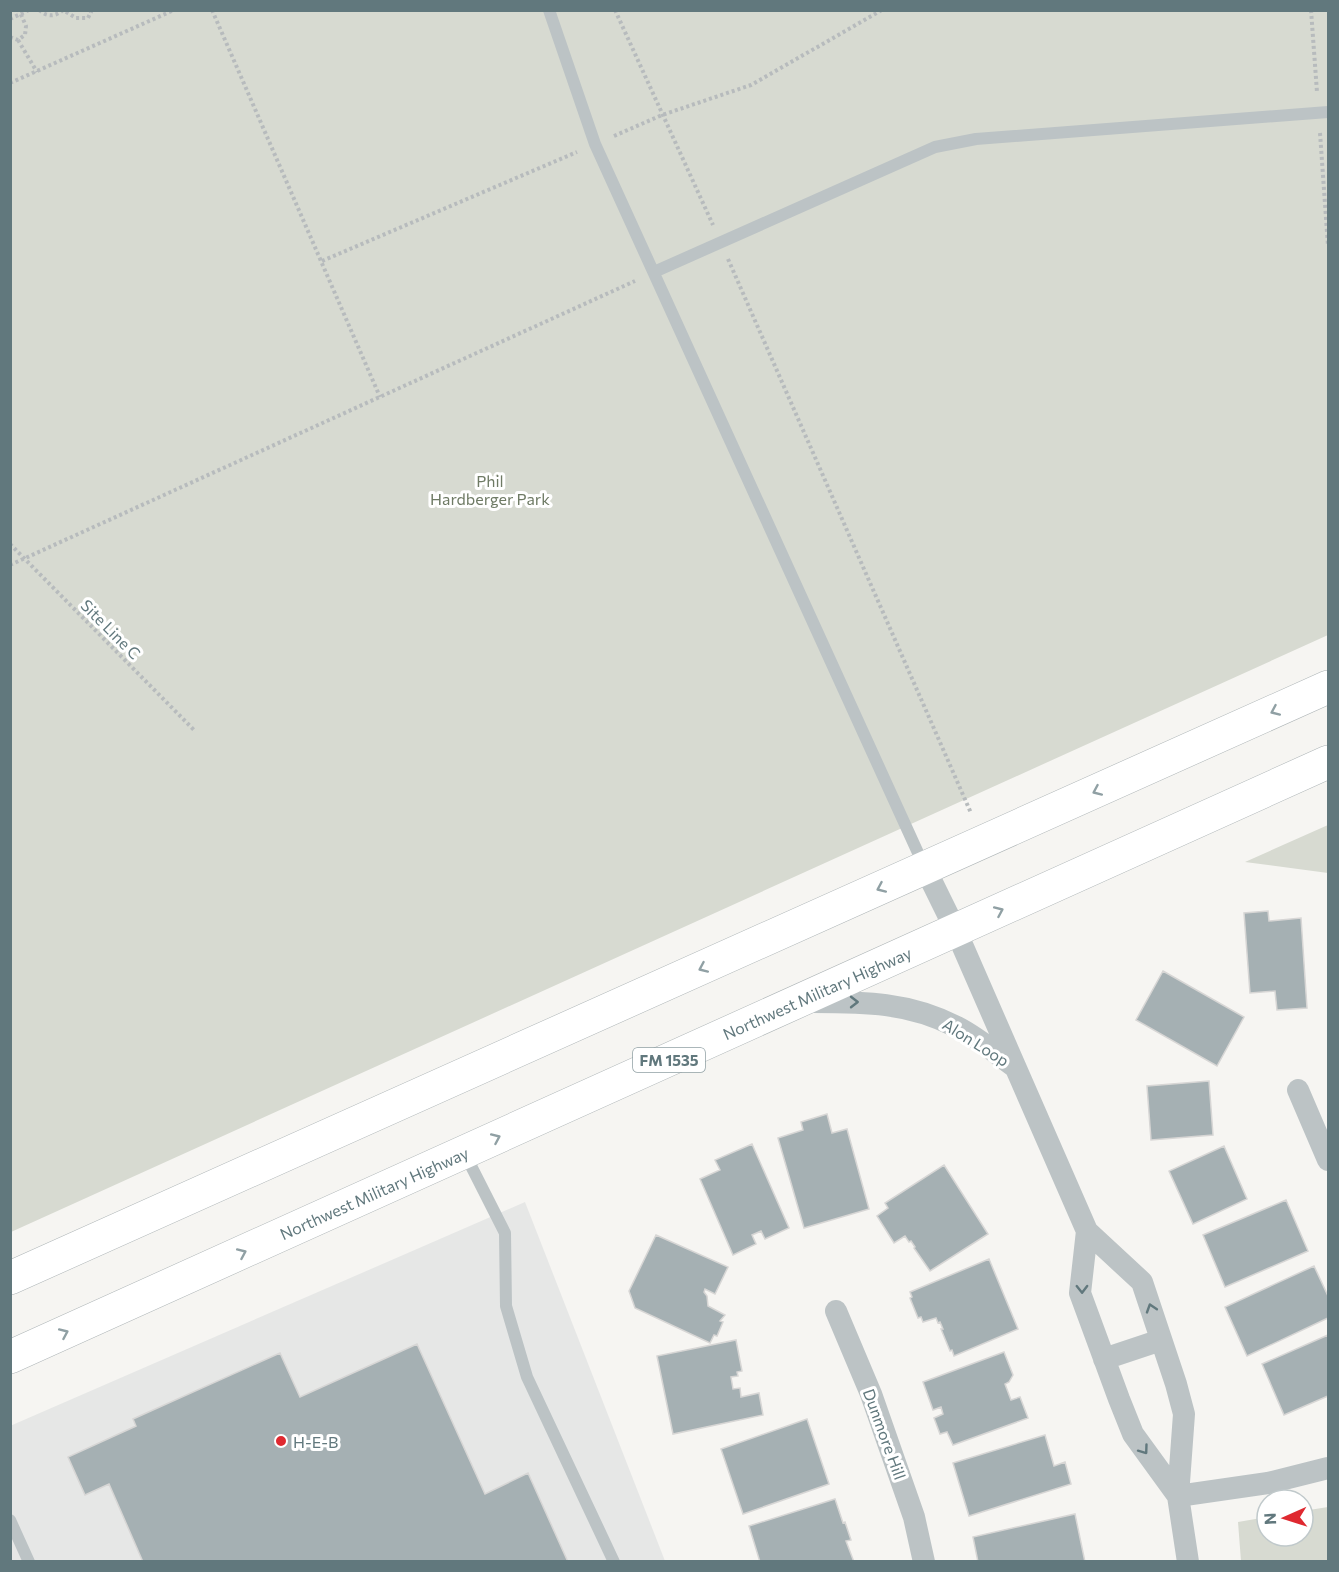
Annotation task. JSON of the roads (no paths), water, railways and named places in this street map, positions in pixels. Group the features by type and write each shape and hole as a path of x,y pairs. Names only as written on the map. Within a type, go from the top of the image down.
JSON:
{"main road":[{"path":"10,1278 1329,687"},
{"name":"Northwest Military Highway","path":"10,1357 1329,762"}],"street":[{"name":"Alon Loop","path":"925,868 956,931 1087,1231 1142,1282 1184,1414 1178,1496 1188,1562"},
{"name":"Alon Loop","path":"796,1002 870,1002 920,1011 958,1027 1015,1067"},
{"path":"1298,1090 1329,1160"},
{"name":"Alon Loop","path":"1087,1231 1080,1293 1133,1434 1178,1496"},
{"name":"Dunmore Hill","path":"836,1311 871,1394 914,1517 924,1562"},
{"path":"1104,1359 1161,1340"},
{"path":"1178,1496 1268,1483 1329,1468"}],"lane":[{"path":"549,10 595,144 925,868"},
{"path":"654,272 935,147 976,139 1329,112"},
{"path":"465,1152 505,1233 506,1306 527,1377 614,1562"},
{"path":"10,1520 29,1562"}],"place":[{"name":"H-E-B","path":"281,1441"}],"park label":[{"name":"Phil Hardberger Park","path":"490,489"}]}
